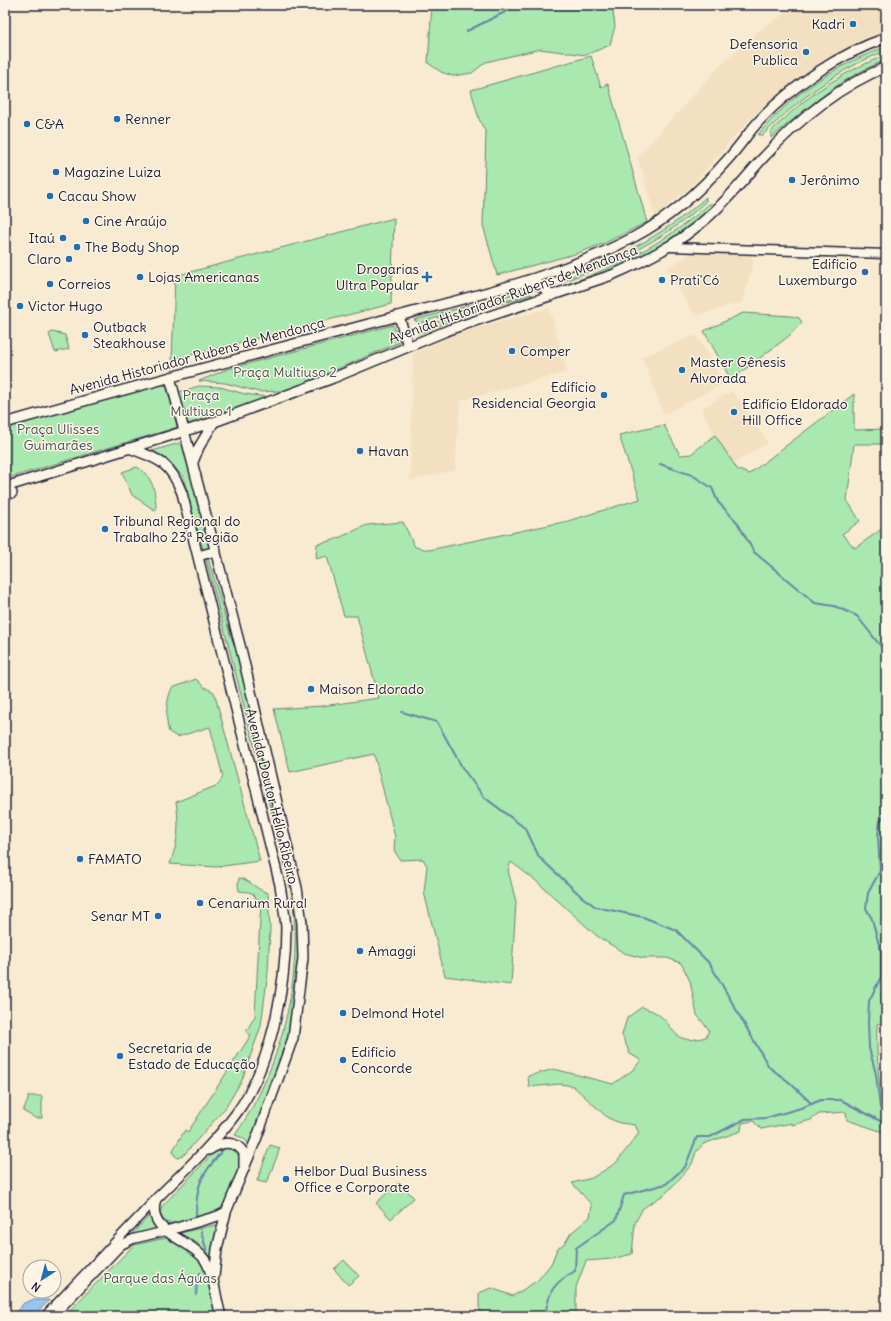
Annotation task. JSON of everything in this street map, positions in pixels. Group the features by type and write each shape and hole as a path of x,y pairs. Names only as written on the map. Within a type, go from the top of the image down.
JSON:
{"main road":[{"name":"Avenida Historiador Rubens de Mendonça","path":"5,423 528,280 602,253 661,222 682,205 715,174 757,123 785,97 833,63 861,48 886,38"},
{"name":"Avenida Historiador Rubens de Mendonça","path":"33,477 83,464 214,422 333,378 408,346 486,316 612,275 671,247 708,217 764,157 806,117 844,89 886,67"},
{"path":"528,280 543,287 551,296"},
{"path":"398,316 408,346"},
{"name":"Avenida Doutor Hélio Ribeiro","path":"170,377 242,653 297,888 302,924 303,958 293,1038 244,1170 226,1212 216,1249 213,1287"},
{"path":"193,462 199,447 214,422"},
{"name":"Avenida Doutor Hélio Ribeiro","path":"129,448 163,462 176,478 198,556 280,886 286,928 282,975 274,1029 268,1050 254,1083 236,1115 200,1156 156,1199 153,1208 154,1217 166,1231 196,1250 206,1261 221,1316"},
{"path":"7,491 33,477"},
{"path":"198,556 216,550"},
{"path":"200,1156 219,1144 227,1142 236,1145 244,1153 244,1170"},
{"path":"166,1231 218,1216 226,1212"}],"street":[{"path":"671,247 886,254"},
{"name":"Avenida Historiador Rubens de Mendonça","path":"5,483 33,477"},
{"path":"45,1316 156,1199"},
{"path":"53,1316 121,1245 133,1239 166,1231"}],"shaded area":[{"path":"797,5 886,5 886,37 847,52 786,90 752,117 695,182 655,217 638,157 717,69 758,32"},
{"path":"691,253 750,255 754,262 742,302 695,316 667,269"},
{"path":"549,308 567,372 460,401 455,470 413,480 410,479 413,354 449,337 469,330"},
{"name":"Master Gênesis Alvorada","path":"696,335 724,383 664,414 642,357"},
{"path":"732,391 768,443 733,463 715,435 701,409"}],"green space":[{"path":"432,5 612,5 615,26 610,45 586,55 540,49 486,62 472,73 453,76 441,72 428,63"},
{"path":"886,47 886,51 868,58 820,86 791,109 763,135 758,135 785,106 816,82 850,62"},
{"path":"886,55 886,60 854,75 825,94 771,138 772,130 793,110 817,91 857,68"},
{"path":"591,56 601,87 608,84 647,222 605,243 575,254 497,275 483,225 486,133 479,119 471,90"},
{"path":"706,197 706,201 690,215 657,239 601,267 562,282 559,281 598,265 637,246 690,211"},
{"path":"709,204 713,204 698,220 663,246 623,266 561,288 564,285 603,270 659,242 693,218"},
{"path":"394,218 391,304 172,360 175,276"},
{"path":"531,289 420,323 414,320"},
{"path":"530,294 533,295 481,309 418,334 421,327 476,309"},
{"path":"743,313 791,316 799,318 802,322 789,336 731,380 704,331"},
{"name":"Praça Multiuso 2","path":"393,325 400,342 296,387 281,391 259,392 225,383 199,381 228,369"},
{"path":"52,332 65,335 69,349 55,352 49,334"},
{"name":"Praça Ulisses Guimarães","path":"161,384 166,386 178,427 5,479 5,428"},
{"name":"Praça Multiuso 1","path":"199,386 220,387 245,394 268,397 267,400 188,424 179,392"},
{"path":"854,394 854,430 884,429 884,444 854,444 847,500 860,521 842,534 855,548 886,526 886,978 881,994 884,1023 877,1024 877,1034 882,1108 886,1112 886,1133 847,1120 846,1112 819,1114 811,1120 792,1125 792,1123 761,1129 753,1121 742,1123 741,1131 703,1144 696,1152 692,1164 681,1177 665,1194 643,1208 635,1223 632,1254 612,1259 586,1261 576,1287 576,1316 483,1316 479,1307 479,1293 491,1288 513,1296 538,1280 551,1264 557,1249 565,1243 571,1233 590,1217 592,1205 572,1183 592,1178 616,1163 639,1133 635,1125 620,1123 608,1118 573,1086 560,1084 529,1087 528,1076 554,1069 613,1084 634,1069 641,1060 630,1054 622,1035 627,1018 642,1007 663,1018 680,1037 695,1039 706,1037 709,1030 697,1015 690,981 681,963 667,958 643,958 624,953 597,936 535,880 511,862 508,870 516,902 511,985 445,976 424,892 427,866 423,859 400,860 394,850 395,837 374,754 290,772 274,709 322,706 379,698 357,616 344,616 327,556 316,559 317,544 334,540 367,525 403,522 415,547 429,550 568,521 640,499 619,435 664,425 680,455 691,454 715,435 737,469 749,474"},
{"path":"183,442 211,551 204,553 183,477 170,462 152,451"},
{"path":"137,467 143,471 153,486 156,511 132,495 122,472"},
{"path":"208,558 231,637 238,653 302,926 294,1026 250,1145 243,1138 235,1135 252,1108 267,1078 287,1013 293,980 295,946 294,913 289,881 206,559"},
{"path":"196,679 204,687 214,692 260,861 216,867 170,864 178,834 176,802 218,785 223,777 210,727 177,737 169,732 167,710 168,698 172,688"},
{"path":"239,878 268,893 270,929 268,972 261,1026 242,1080 226,1107 183,1156 178,1158 174,1155 173,1150 185,1130 188,1132 251,1035 246,1032 255,1016 261,900 256,900 254,895 250,892 239,891"},
{"path":"28,1096 42,1096 42,1118 35,1118 23,1111 28,1100"},
{"path":"227,1144 244,1156 226,1209 192,1220 173,1223 166,1222 162,1218 161,1214 161,1209 164,1204 214,1152"},
{"path":"270,1145 280,1148 267,1183 257,1181"},
{"path":"399,1182 414,1198 391,1219 376,1203"},
{"path":"150,1215 159,1230 132,1234"},
{"path":"223,1223 213,1260 197,1243 180,1233"},
{"name":"Parque das Águas","path":"166,1238 186,1247 198,1257 205,1272 217,1316 64,1316 134,1245"},
{"path":"344,1260 359,1276 348,1285 334,1269"}],"water":[{"path":"32,1300 49,1300 34,1316 12,1316 24,1303"}],"waterway":[{"path":"467,31 507,11 514,5"},
{"path":"660,464 692,475 712,488 718,502 737,522 754,552 815,603 834,606 857,616 886,653"},
{"path":"402,712 437,722 463,769 484,797 526,829 539,857 582,897 596,907 643,917 676,930 710,964 769,1067 789,1082 812,1104"},
{"path":"886,814 880,821 878,836 880,871 868,893 866,908 872,919 881,952 881,977 869,1001 868,1022 869,1048 876,1074 880,1108 886,1116"},
{"path":"545,1316 550,1294 556,1284 575,1271 576,1248 616,1220 624,1195 666,1184 685,1167 697,1137 710,1137 745,1119 766,1118 801,1108 821,1100 841,1100 886,1124"},
{"path":"196,1216 199,1185 206,1171 225,1147"},
{"path":"201,1231 208,1256"},
{"path":"196,1295 200,1273"}],"place":[{"name":"Kadri","path":"853,24"},
{"name":"Defensoria Publica","path":"806,52"},
{"name":"Renner","path":"117,119"},
{"name":"C&A","path":"27,124"},
{"name":"Magazine Luiza","path":"56,172"},
{"name":"Jerônimo","path":"792,180"},
{"name":"Cacau Show","path":"50,196"},
{"name":"Cine Araújo","path":"86,221"},
{"name":"Itaú","path":"63,238"},
{"name":"The Body Shop","path":"77,247"},
{"name":"Claro","path":"69,259"},
{"name":"Edifício Luxemburgo","path":"865,272"},
{"name":"Lojas Americanas","path":"140,277"},
{"name":"Drogarias Ultra Popular","path":"427,277"},
{"name":"Prati'Có","path":"662,280"},
{"name":"Correios","path":"50,284"},
{"name":"Victor Hugo","path":"20,306"},
{"name":"Outback Steakhouse","path":"85,335"},
{"name":"Comper","path":"512,351"},
{"name":"Master Gênesis Alvorada","path":"682,370"},
{"name":"Edifício Residencial Georgia","path":"604,395"},
{"name":"Edifício Eldorado Hill Office","path":"734,412"},
{"name":"Havan","path":"360,451"},
{"name":"Tribunal Regional do Trabalho 23ª Região","path":"105,529"},
{"name":"Maison Eldorado","path":"311,689"},
{"name":"FAMATO","path":"80,859"},
{"name":"Cenarium Rural","path":"200,903"},
{"name":"Senar MT","path":"158,916"},
{"name":"Amaggi","path":"360,951"},
{"name":"Delmond Hotel","path":"343,1013"},
{"name":"Secretaria de Estado de Educação","path":"120,1056"},
{"name":"Edifício Concorde","path":"343,1060"},
{"name":"Helbor Dual Business Office e Corporate","path":"286,1179"}]}
